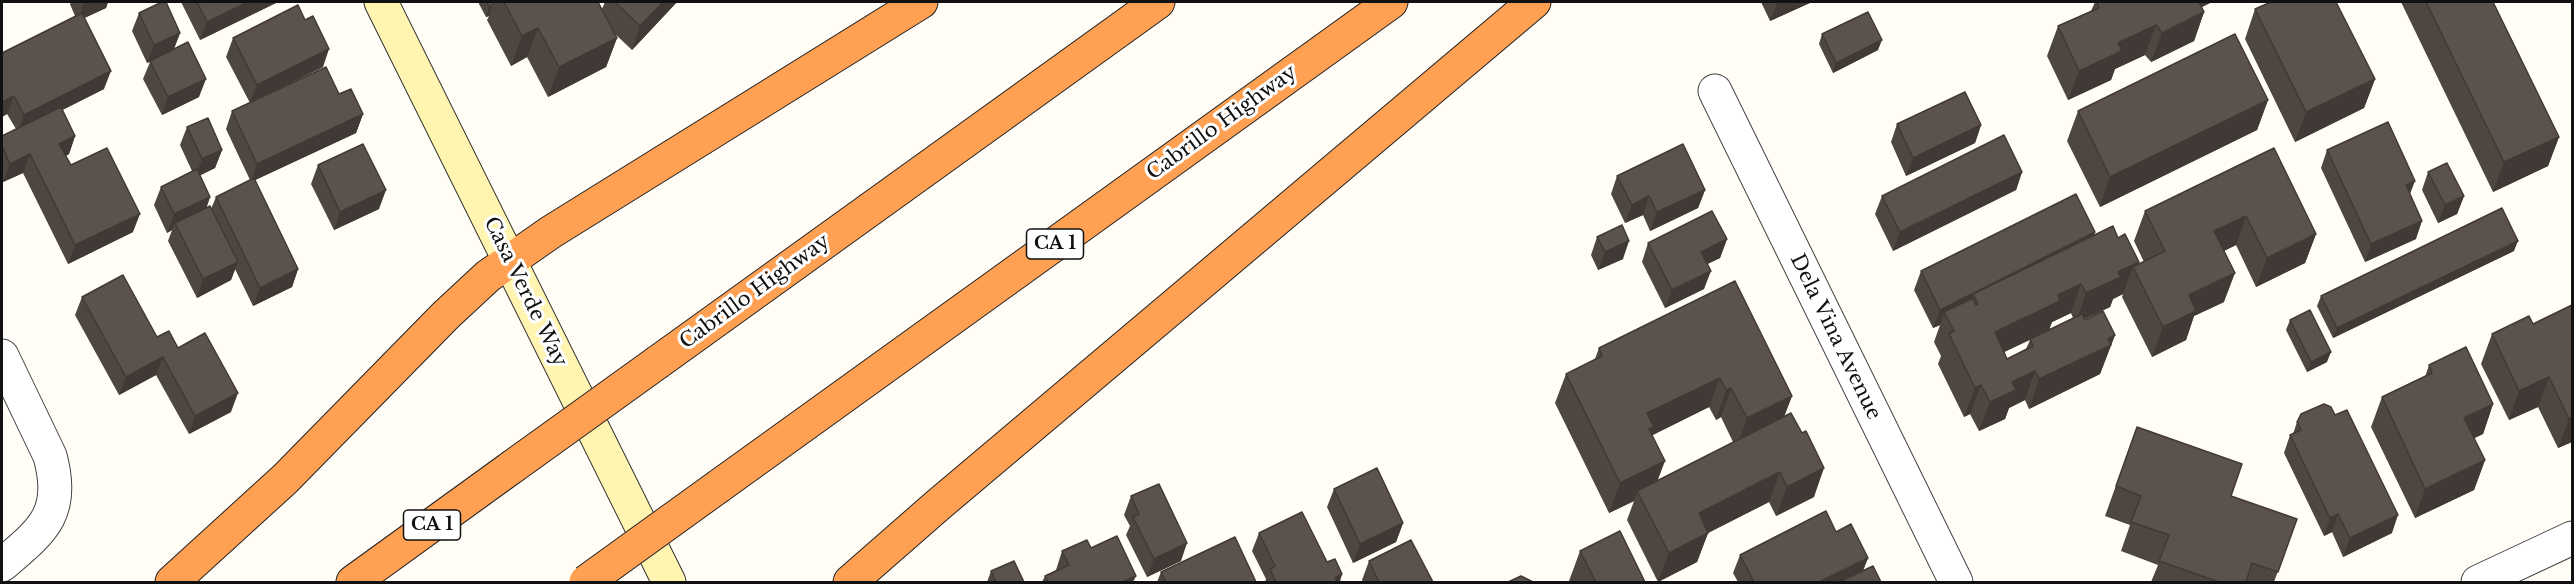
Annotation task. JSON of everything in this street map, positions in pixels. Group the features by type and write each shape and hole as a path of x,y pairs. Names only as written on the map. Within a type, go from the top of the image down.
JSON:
{"highway":[{"path":"172,582 285,479 469,292 509,260 921,2"},
{"name":"Cabrillo Highway","path":"352,582 1158,2"},
{"name":"Cabrillo Highway","path":"586,582 1391,2"},
{"path":"850,582 938,505 1534,2"}],"main road":[{"name":"Casa Verde Way","path":"381,2 669,582"}],"street":[{"name":"Dela Vina Avenue","path":"1715,92 1956,582"},
{"path":"2,356 50,456 55,473 56,493 51,513 40,532 2,565"},
{"path":"2478,582 2572,538"}],"building":[{"path":"166,2 180,33 154,45 139,13"},
{"path":"197,2 248,2 207,22"},
{"path":"504,2 598,2 617,38 559,67 538,28 522,36"},
{"path":"615,2 663,2 640,26"},
{"path":"2097,2 2199,2 2204,12 2162,33 2156,25 2118,43 2122,51 2079,71 2058,26 2099,8"},
{"path":"2271,2 2336,2 2375,79 2306,112 2255,9"},
{"path":"2426,2 2493,2 2559,137 2504,162"},
{"path":"298,5 305,20 313,16 329,49 257,85 233,38"},
{"path":"1868,12 1882,40 1836,63 1822,34"},
{"path":"82,13 111,71 24,115 14,96 2,102 2,53"},
{"path":"2235,34 2268,100 2110,177 2078,111"},
{"path":"188,42 206,79 168,97 150,61"},
{"path":"326,67 339,94 351,89 363,114 257,164 232,111"},
{"path":"1965,92 1981,125 1913,158 1897,124"},
{"path":"61,107 75,136 59,144 71,165 107,148 140,214 75,245 30,154 10,164 2,146 2,136"},
{"path":"208,118 222,150 202,159 187,127"},
{"path":"2388,122 2415,181 2406,185 2422,221 2371,244 2327,150"},
{"path":"2004,135 2022,172 1900,232 1882,196"},
{"path":"363,144 386,190 340,212 318,165"},
{"path":"1683,144 1705,190 1657,212 1649,196 1632,205 1617,176"},
{"path":"2274,148 2316,234 2267,258 2246,216 2214,231 2235,273 2189,295 2196,311 2163,327 2133,267 2165,251 2145,211"},
{"path":"2447,163 2464,196 2445,205 2428,172"},
{"path":"197,169 210,197 174,214 161,187"},
{"path":"254,178 298,269 260,288 216,197"},
{"path":"2076,194 2095,232 1940,310 1921,271"},
{"path":"210,206 238,262 203,279 175,223"},
{"path":"2502,208 2518,241 2337,328 2321,296"},
{"path":"1712,211 1727,239 1701,252 1711,271 1672,290 1648,243"},
{"path":"1622,225 1629,241 1605,252 1597,237"},
{"path":"2113,226 2118,238 2125,234 2139,262 2118,272 2121,277 2086,293 2081,284 2058,295 2060,301 1995,332 2007,359 2033,346 2030,339 2082,314 2085,320 2103,311 2115,335 2108,339 2111,345 2039,379 2035,371 2012,382 2016,390 1990,402 1981,385 1975,388 1949,334 1954,331 1944,312 1973,298 1976,305 1978,304 1973,294"},
{"path":"123,275 157,337 169,331 178,348 205,333 238,393 195,416 163,357 126,377 82,297"},
{"path":"1735,281 1792,396 1747,418 1731,388 1726,390 1720,378 1647,413 1654,427 1649,429 1665,461 1620,483 1566,374 1602,356 1599,348"},
{"path":"2572,305 2572,417 2569,419 2549,377 2519,391 2492,334 2529,316 2533,324"},
{"path":"2310,310 2331,352 2311,362 2290,320"},
{"path":"2466,347 2493,404 2464,418 2485,460 2425,489 2382,397 2432,373 2429,365"},
{"path":"2324,404 2331,407 2335,415 2347,410 2398,515 2350,538 2338,514 2330,518 2290,435 2301,430 2297,422 2301,414"},
{"path":"1791,413 1802,433 1806,431 1824,468 1787,487 1780,472 1699,513 1708,533 1669,553 1637,491"},
{"path":"2137,427 2242,464 2231,496 2297,519 2278,572 2252,563 2246,582 2219,582 2159,561 2169,535 2131,522 2141,496 2116,486"},
{"path":"1377,468 1403,523 1360,544 1334,489"},
{"path":"1159,484 1187,543 1154,559 1133,517 1139,514 1131,496"},
{"path":"1826,511 1836,532 1851,524 1868,558 1819,582 1754,582 1740,555"},
{"path":"1302,512 1327,562 1335,559 1342,574 1335,578 1338,582 1276,582 1270,569 1275,566 1259,533"},
{"path":"1620,531 1645,582 1596,582 1580,551"},
{"path":"1117,536 1136,576 1122,582 1048,582 1045,576 1069,565 1062,551 1087,540 1091,548"},
{"path":"1235,537 1256,582 1166,582 1161,572"},
{"path":"1411,540 1433,582 1379,582 1369,561"},
{"path":"1014,561 1024,582 996,582 991,571"},
{"path":"1873,566 1881,582 1839,582"},
{"path":"1521,576 1533,582 1508,582"}]}
